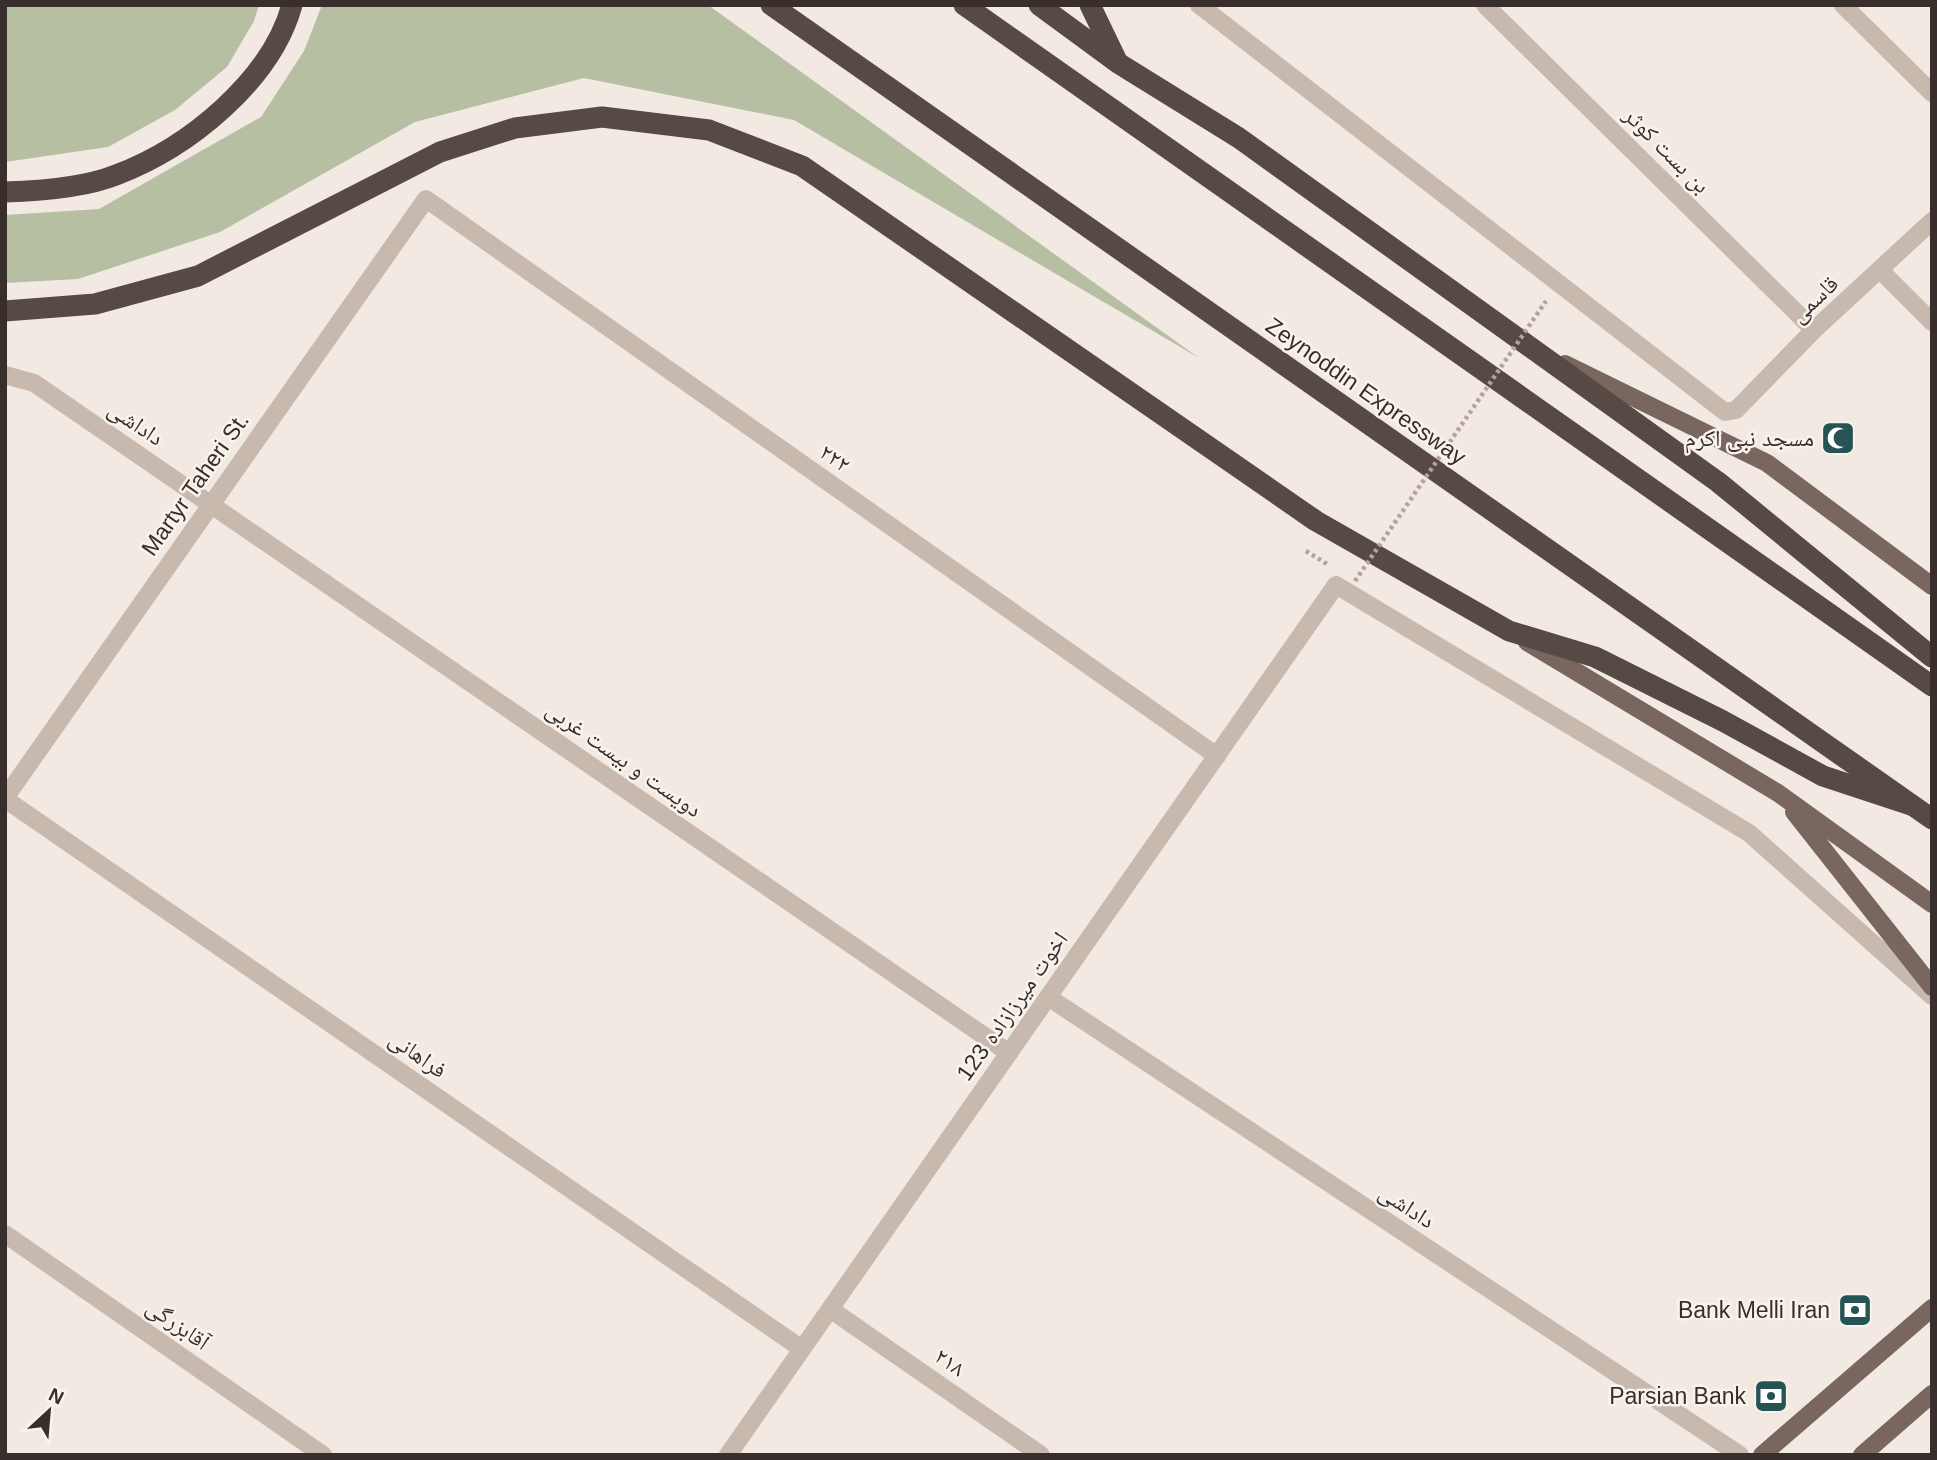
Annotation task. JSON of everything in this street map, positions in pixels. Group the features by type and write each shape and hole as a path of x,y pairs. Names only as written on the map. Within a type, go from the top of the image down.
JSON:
{"highway":[{"path":"5,192 33,191 115,176 186,140 248,86 288,19 292,5"},
{"name":"Zeynoddin Expressway","path":"771,5 1932,819"},
{"path":"964,5 1932,686"},
{"path":"1039,5 1118,63 1239,138 1539,351 1718,482 1932,657"},
{"path":"1090,5 1118,63"},
{"path":"5,312 95,304 198,276 440,152 515,128 602,117 709,130 802,166 1316,521 1509,631 1595,657 1723,720 1823,776 1911,805"}],"main road":[{"path":"1539,351 1767,463 1932,586"},
{"path":"1509,631 1778,793 1932,904"},
{"path":"1778,793 1932,987"},
{"path":"1762,1455 1932,1308"},
{"path":"1862,1455 1932,1394"}],"street":[{"name":"قاسمی","path":"1199,5 1725,412 1730,413 1932,221"},
{"name":"بن بست کوثر","path":"1485,5 1815,330"},
{"path":"1843,5 1932,93"},
{"name":"Martyr Taheri St.","path":"5,798 426,200"},
{"name":"۲۲۲","path":"426,200 1217,756"},
{"path":"1880,270 1932,322"},
{"name":"داداشی","path":"5,375 34,383 211,504"},
{"name":"دویست و بیست غربی","path":"211,504 1009,1053"},
{"name":"اخوت میرزازاده 123","path":"728,1455 1336,585 1749,833 1932,996"},
{"name":"فراهانی","path":"5,798 802,1349"},
{"name":"داداشی","path":"1048,997 1740,1455"},
{"name":"آقابزرگی","path":"5,1234 323,1455"},
{"name":"۲۱۸","path":"830,1309 1041,1455"}],"path":[{"path":"1354,581 1546,301"}],"green space":[{"path":"5,5 259,5 254,21 227,67 175,110 108,147 5,162"},
{"path":"322,5 708,5 1199,358 794,120 584,78 415,122 220,232 78,279 5,283 5,215 99,209 261,117 304,51"}],"place":[{"name":"مسجد نبی اکرم","path":"1838,438"},
{"name":"Bank Melli Iran","path":"1855,1310"},
{"name":"Parsian Bank","path":"1771,1396"}]}
